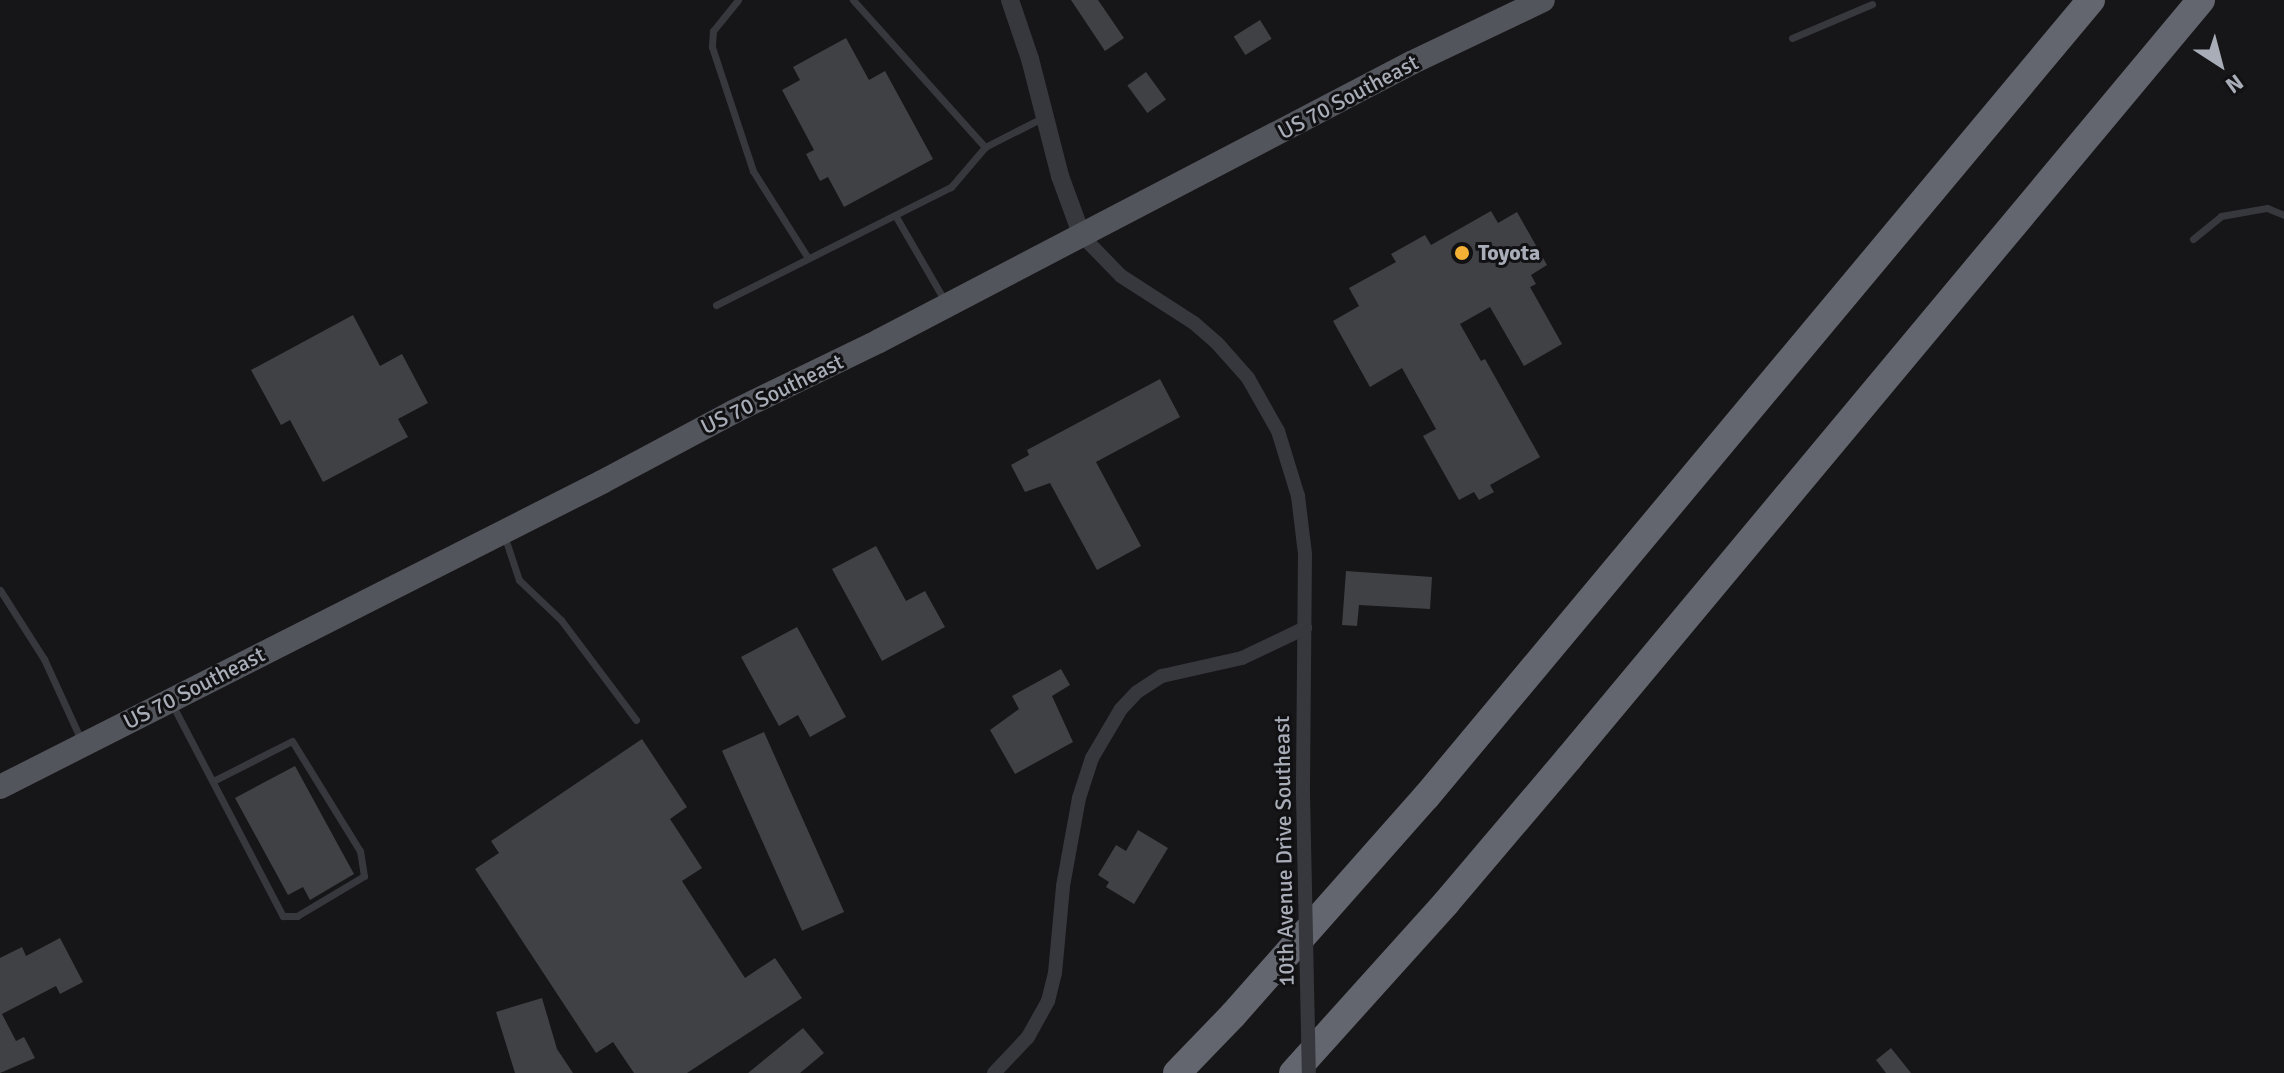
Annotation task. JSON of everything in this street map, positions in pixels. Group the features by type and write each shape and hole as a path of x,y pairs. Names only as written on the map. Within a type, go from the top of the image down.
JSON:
{"highway":[{"path":"1177,1073 1233,1015 1426,797 2091,0"},
{"path":"1293,1073 1559,770 2201,0"}],"main road":[{"name":"US 70 Southeast","path":"0,787 733,412 948,306 1411,63 1543,0"}],"street":[{"path":"1010,0 1046,117 1060,176 1082,236"},
{"name":"10th Avenue Drive Southeast","path":"1082,236 1121,276 1194,323 1217,343 1263,400 1286,452 1298,496 1305,554 1303,794 1309,1073"},
{"path":"994,1073 1028,1037 1048,1001 1055,973 1063,886 1079,798 1092,758 1121,709 1137,692 1162,676 1242,658 1305,628"}],"lane":[{"path":"738,0 713,31 712,47 753,171 808,258"},
{"path":"853,0 985,147"},
{"path":"1792,38 1872,4"},
{"path":"716,305 951,187 985,147 1046,117"},
{"path":"2193,239 2221,216 2267,208 2284,215"},
{"path":"895,215 948,306"},
{"path":"503,532 519,580 561,620 636,720"},
{"path":"0,590 44,659 83,745"},
{"path":"170,700 215,780 283,916 297,916 364,876 360,851 292,741 215,780"}],"building":[{"path":"1071,0 1098,0 1124,38 1105,51"},
{"path":"1260,20 1272,39 1245,55 1234,36"},
{"path":"846,38 869,80 885,71 933,159 844,207 828,177 820,181 806,154 814,150 782,90 800,80 793,67"},
{"path":"1146,72 1166,100 1147,113 1127,86"},
{"path":"1491,211 1498,223 1517,212 1547,265 1531,275 1536,284 1530,287 1562,344 1524,366 1490,307 1460,324 1481,361 1485,359 1540,457 1490,485 1494,492 1479,500 1474,492 1459,500 1423,436 1436,429 1402,368 1370,387 1333,321 1359,306 1349,288 1396,262 1391,254 1425,235 1431,245"},
{"path":"353,315 380,366 402,354 428,403 398,419 408,437 323,482 290,420 281,425 251,370"},
{"path":"1160,379 1180,417 1096,462 1141,546 1097,570 1050,483 1025,492 1011,465 1029,455 1027,450"},
{"path":"876,546 906,601 925,591 945,627 882,661 832,569"},
{"path":"1346,571 1432,577 1430,609 1359,605 1357,626 1342,625"},
{"path":"797,627 846,717 810,737 798,715 779,726 741,657"},
{"path":"1061,669 1070,685 1052,696 1073,742 1015,774 990,730 1019,709 1012,696"},
{"path":"764,732 844,912 802,931 722,751"},
{"path":"642,739 687,807 670,819 702,868 682,881 745,978 775,958 802,998 687,1073 634,1073 613,1042 596,1053 475,869 499,853 491,841"},
{"path":"295,766 354,874 310,900 303,887 288,895 235,798"},
{"path":"1138,830 1168,848 1134,904 1106,887 1109,882 1098,875 1116,845 1126,851"},
{"path":"60,938 83,982 60,994 56,986 2,1014 16,1041 24,1037 35,1058 0,1073 0,958 22,947 26,956"},
{"path":"542,998 557,1049 573,1073 515,1073 496,1012"},
{"path":"803,1028 824,1053 800,1073 748,1073"},
{"path":"1891,1048 1911,1073 1886,1073 1876,1060"}],"place":[{"name":"Toyota","path":"1462,253"}]}
